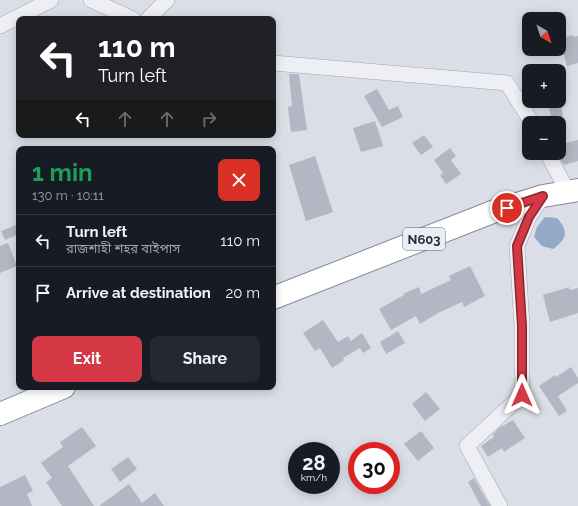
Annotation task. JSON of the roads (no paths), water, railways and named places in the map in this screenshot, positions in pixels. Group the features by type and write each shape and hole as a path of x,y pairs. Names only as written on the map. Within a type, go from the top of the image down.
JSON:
{"highway":[{"name":"N603","path":"276,297 495,211 543,196 573,191"},
{"path":"1,411 56,390"}],"street":[{"path":"20,16 51,0"},
{"path":"91,0 126,16"},
{"path":"151,16 167,0"},
{"path":"0,26 16,18"},
{"path":"276,63 507,83 528,116"},
{"path":"552,160 573,191"},
{"path":"500,506 467,446 522,395 522,326 517,246 529,217 543,196"}],"water":[{"path":"545,217 557,218 565,231 564,238 553,249 542,246 534,237 537,227"}]}
